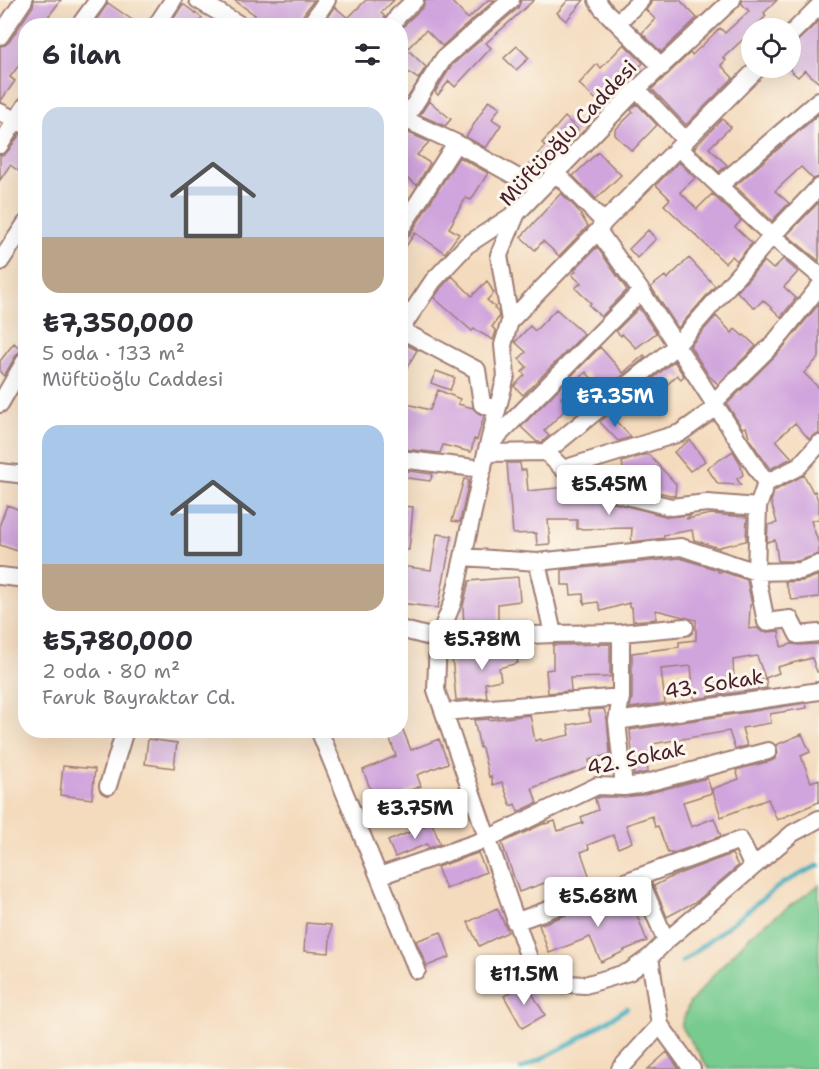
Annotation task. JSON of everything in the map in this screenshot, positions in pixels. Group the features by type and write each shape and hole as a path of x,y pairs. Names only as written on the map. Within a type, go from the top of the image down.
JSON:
{"street":[{"path":"0,36 24,0"},
{"path":"85,18 98,0"},
{"path":"161,18 173,0"},
{"path":"315,18 327,0"},
{"path":"397,18 415,0"},
{"path":"408,112 444,58 511,0"},
{"path":"597,0 602,8 662,67"},
{"path":"617,23 641,0"},
{"name":"Müftüoğlu Caddesi","path":"732,0 637,88 517,213 499,255 510,321 503,345 506,376 485,456 453,602 438,639 436,690 532,967 552,983 585,985 629,972 650,957 793,833 819,819"},
{"path":"206,2 230,18"},
{"path":"801,24 819,6"},
{"path":"510,321 748,78"},
{"path":"637,88 719,186 772,236 819,275"},
{"path":"719,186 819,100"},
{"path":"0,111 18,121"},
{"path":"408,123 456,143 513,175 542,188"},
{"path":"0,145 18,126"},
{"path":"408,218 456,143"},
{"path":"556,172 601,226 766,483"},
{"path":"408,459 546,452 676,346 772,236 819,187"},
{"path":"408,318 433,281 467,245 517,213"},
{"path":"0,262 18,236"},
{"path":"563,469 680,433 716,404 774,343 819,287"},
{"path":"485,456 641,291"},
{"path":"408,334 477,370 482,404 497,410"},
{"path":"0,404 18,373"},
{"path":"819,444 798,466 766,483 758,507 756,572 766,622 790,619 798,636 819,633"},
{"path":"546,452 563,469 590,487 671,507 707,503 758,507"},
{"path":"0,472 18,474"},
{"path":"463,557 537,562 681,547 756,572 800,571 819,564"},
{"path":"537,562 553,634"},
{"path":"0,576 18,578"},
{"path":"408,631 438,639 621,633 685,627"},
{"path":"621,633 621,697 617,721 624,787"},
{"name":"43. Sokak","path":"617,721 819,691"},
{"path":"444,712 621,697"},
{"path":"108,786 123,738"},
{"path":"322,738 417,970"},
{"name":"42. Sokak","path":"379,876 487,839 597,786 624,787 639,784 768,751"},
{"path":"515,922 740,840 753,867"},
{"path":"639,877 666,941"},
{"path":"650,957 660,1025 692,1069"},
{"path":"620,1069 660,1025"}],"green space":[{"path":"819,885 819,1069 709,1069 681,1026 689,1004 754,932"}],"building":[{"path":"34,0 61,0 47,18 25,18"},
{"path":"234,0 314,0 301,18 253,18 255,15"},
{"path":"366,0 394,0 381,13 384,18 348,18"},
{"path":"425,0 450,0 468,19 488,0 495,0 442,46 426,30 408,48 408,21 423,7"},
{"path":"521,0 534,0 486,43 491,48 455,87 449,81 438,95 435,92 452,65 518,8"},
{"path":"568,0 584,0 566,21 557,13"},
{"path":"651,0 680,0 697,18 661,52 642,33 655,19 646,10"},
{"path":"742,0 777,0 764,13 766,16 764,18 741,18 749,11 742,4"},
{"path":"108,3 130,18 98,18"},
{"path":"183,4 202,18 174,18"},
{"path":"335,7 348,18 329,18"},
{"path":"741,18 741,41 723,58 726,60 721,65 733,78 686,125 652,89 720,28 725,33"},
{"path":"819,21 819,83 805,70 801,74 801,38"},
{"path":"18,28 18,66 10,77 15,81 0,102 0,46 9,42"},
{"path":"624,44 643,63 622,85 624,87 616,96 612,92 601,104 579,84 597,64 601,68"},
{"path":"517,46 529,58 516,70 504,58"},
{"path":"408,50 426,67 418,79 408,72"},
{"path":"489,100 500,107 492,119 501,125 486,148 466,137"},
{"path":"429,101 451,119 445,126 420,115"},
{"path":"637,104 657,125 632,151 615,135 615,130 633,112 631,110"},
{"path":"819,114 819,177 813,179 801,167 775,191 789,203 772,221 735,186"},
{"path":"565,117 578,130 538,175 525,169 545,146 542,143"},
{"path":"722,119 731,127 709,148 727,165 719,172 694,148"},
{"path":"408,134 429,142 417,155 430,163 417,185 408,179"},
{"path":"18,137 18,170 10,165 0,180 0,155 8,151"},
{"path":"598,152 621,175 596,199 573,176"},
{"path":"459,157 488,173 471,200 466,198 453,219 449,228 459,234 445,253 415,233 408,243 409,236"},
{"path":"679,162 695,178 680,192 697,209 712,194 741,221 735,227 752,243 737,261 732,256 725,263 664,205 670,199 656,185"},
{"path":"561,193 576,208 588,226 559,256 543,241 535,250 521,237"},
{"path":"819,202 819,261 787,235"},
{"path":"648,230 656,239 637,258 629,249"},
{"path":"597,247 627,290 601,317 589,305 591,303 575,288 581,283 572,275 576,271 574,270"},
{"path":"689,258 715,286 678,328 651,287 665,276 667,279"},
{"path":"783,259 798,272 784,287 796,298 781,317 763,300 755,308 737,292 764,261 773,269"},
{"path":"452,276 472,296 487,281 494,293 487,300 495,307 499,317 492,327 496,331 493,340 474,329 472,331 434,298"},
{"path":"819,304 819,357 804,373 819,388 819,434 809,439 795,423 776,440 792,458 770,469 750,440 746,427 742,428 727,404 781,350"},
{"path":"639,308 656,333 636,348 616,331"},
{"path":"556,309 584,334 523,395 514,386 525,375 522,372 527,367 519,359 526,352 515,342 530,326 535,331"},
{"path":"716,316 732,333 735,329 756,346 718,384 709,376 690,346"},
{"path":"14,343 18,346 18,353 4,376 0,372 0,361"},
{"path":"408,346 417,350 408,366"},
{"path":"600,347 623,373 644,355 646,357 603,391 586,372 561,398 569,406 544,431 549,436 542,442 537,442 521,427"},
{"path":"674,361 684,376 681,379 677,375 653,399 646,391 632,402 629,398"},
{"path":"436,371 455,378 450,390 431,383"},
{"path":"438,390 460,399 458,404 473,408 484,416 471,452 443,445 440,453 408,450 408,404 430,410"},
{"path":"609,414 631,437 618,441 600,422"},
{"path":"690,440 705,461 690,471 674,452"},
{"path":"733,451 740,463 743,475 737,479 741,485 718,484 707,468"},
{"path":"649,455 676,484 675,496 626,485 622,462"},
{"path":"507,463 520,463 521,470 526,470 528,491 573,488 575,496 584,495 669,517 691,515 686,519 711,514 747,517 746,541 719,548 694,540 692,530 664,535 664,538 631,542 632,528 577,529 577,520 548,520 550,544 537,545 536,533 513,534"},
{"path":"408,471 433,474 430,481 408,478"},
{"path":"804,475 813,492 815,491 819,504 819,519 811,521 819,544 819,554 798,561 778,561 775,540 767,542 768,525 777,523 771,502 774,491"},
{"path":"464,479 469,480 460,522 452,521"},
{"path":"7,505 18,509 18,551 0,545 0,524"},
{"path":"408,507 413,507 408,550"},
{"path":"437,534 452,536 438,608 408,604 408,567 431,570"},
{"path":"680,558 747,580 752,605 750,605 749,629 757,628 762,632 779,631 781,647 792,644 819,644 819,672 812,658 777,667 779,673 765,678 757,656 733,660 734,682 766,679 767,688 694,699 691,666 661,669 665,703 630,708 632,653 679,647 679,642 696,640 696,620 656,610 656,619 633,621 632,607 629,607 629,603 601,611 598,602 584,604 583,594 571,595 570,585 562,585 562,570"},
{"path":"819,575 819,597 792,600 785,582 803,581"},
{"path":"518,577 520,601 498,604 498,626 464,627 463,606 469,581"},
{"path":"610,644 610,677 570,678 571,691 548,693 546,670 553,669 553,645"},
{"path":"508,646 524,646 526,654 516,657 518,663 499,668 501,680 485,683 487,698 456,700 452,656 490,652"},
{"path":"806,703 807,708 770,714 771,723 742,728 747,746 735,749 729,731 652,744 653,751 646,753 648,772 634,775 630,730"},
{"path":"604,709 610,754 589,760 590,767 532,788 537,803 518,812 515,804 511,806 502,782 493,785 482,748 480,748 474,720 530,715 535,741 541,739 542,741 570,735 568,725 591,721 588,710"},
{"path":"802,734 810,752 801,756 811,782 819,779 819,802 777,820 768,799 721,817 712,789 739,779 736,770 775,759 778,753 776,745"},
{"path":"390,738 406,738 411,750 439,739 448,763 417,775 421,786 404,793 408,802 384,812 380,802 376,804 363,770 396,756"},
{"path":"148,739 177,743 174,768 145,764"},
{"path":"63,766 95,769 92,799 60,795"},
{"path":"707,778 712,793 683,802 691,827 714,818 721,836 671,854 668,853 658,826 655,827 652,816 626,825 632,842 618,848 613,835 588,845 589,849 581,852 590,878 559,888 556,879 519,892 502,843 545,823 555,821 558,831 583,823 581,817 598,810 595,799 599,797 641,795"},
{"path":"457,788 466,810 443,820 433,798"},
{"path":"432,823 440,844 429,848 427,844 395,857 388,841"},
{"path":"478,853 486,872 446,889 437,867"},
{"path":"732,854 738,866 697,901 667,917 654,886 673,876"},
{"path":"628,892 647,941 601,962 590,937 549,953 539,925"},
{"path":"497,908 508,932 479,946 468,922"},
{"path":"306,923 331,925 329,953 304,951"},
{"path":"441,932 450,957 427,966 416,941"},
{"path":"526,983 545,1015 522,1028 504,996"},
{"path":"667,1052 679,1069 648,1069"}],"waterway":[{"path":"682,962 783,883 819,865"},
{"path":"521,1069 574,1042 627,1008"}]}
